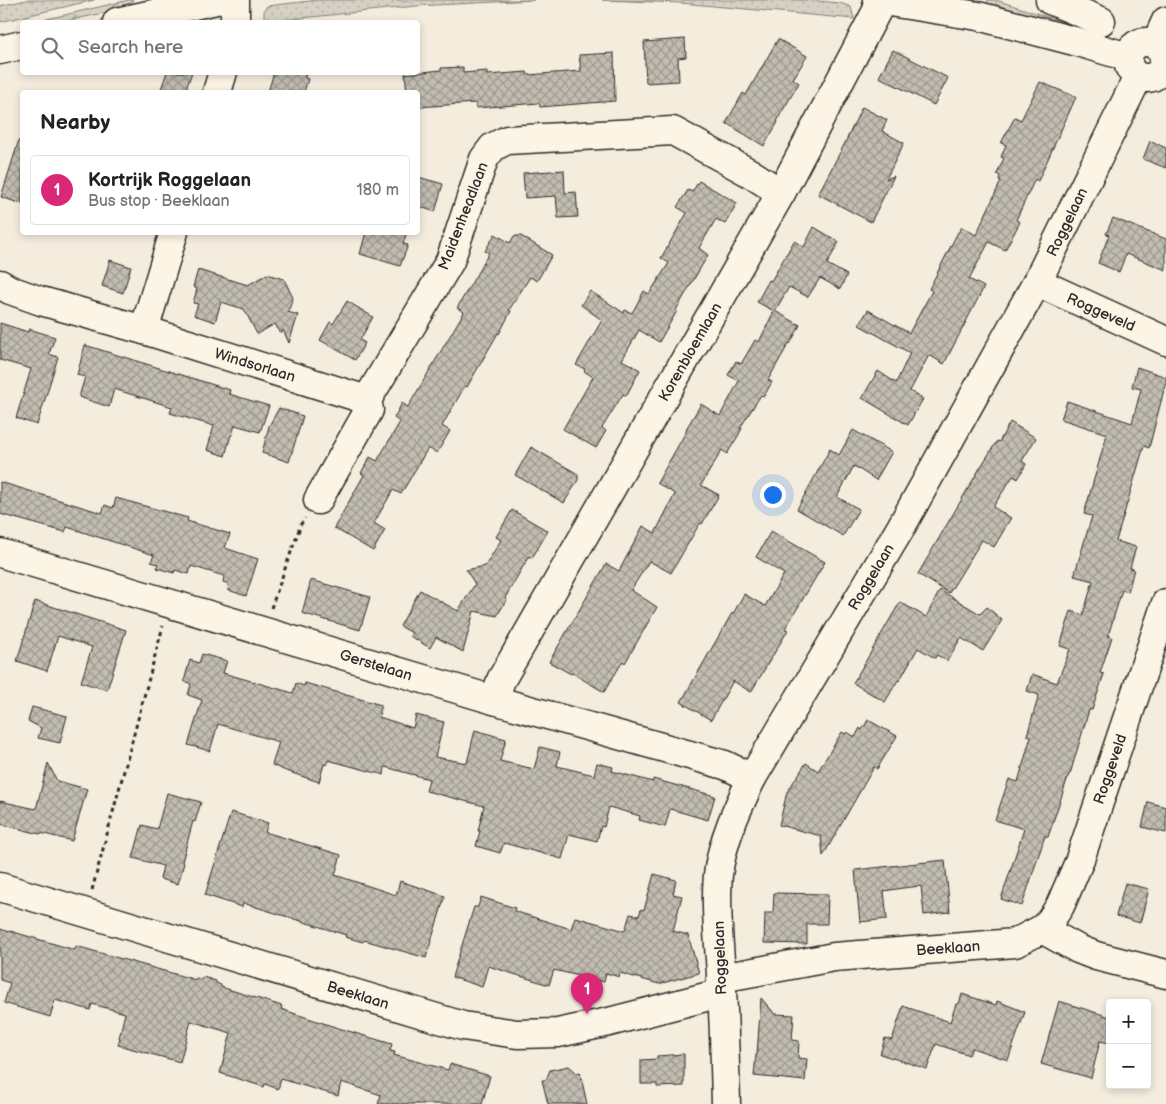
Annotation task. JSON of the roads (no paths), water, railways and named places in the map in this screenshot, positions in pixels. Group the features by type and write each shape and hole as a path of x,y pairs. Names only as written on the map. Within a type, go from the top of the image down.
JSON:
{"street":[{"path":"122,20 161,6 216,0"},
{"path":"235,0 235,20"},
{"path":"877,0 979,8 1074,41 1133,67 1134,47 1138,44 1150,42 1163,49"},
{"path":"1050,0 1101,21"},
{"name":"Korenbloemlaan","path":"494,700 502,680 781,193 882,1"},
{"path":"0,50 20,45"},
{"name":"Roggelaan","path":"726,1104 718,875 725,843 737,810 752,778 900,529 1036,282 1133,67"},
{"path":"218,90 222,75"},
{"name":"Maidenheadlaan","path":"318,500 369,410 367,400 450,260 484,158 493,147 507,140 673,132 750,173 781,193"},
{"path":"144,330 173,235"},
{"name":"Roggeveld","path":"1036,282 1166,341"},
{"name":"Windsorlaan","path":"0,284 10,290 41,301 144,330 367,400"},
{"name":"Gerstelaan","path":"0,553 494,700 725,765 752,778"},
{"name":"Roggeveld","path":"1042,929 1060,906 1079,862 1166,603"},
{"name":"Beeklaan","path":"0,887 464,1026 518,1034 558,1032 601,1024 721,985 834,957 1014,943 1042,929"},
{"path":"1042,929 1078,949 1166,974"}],"place":[{"name":"Kortrijk Roggelaan","path":"587,1014"}]}
